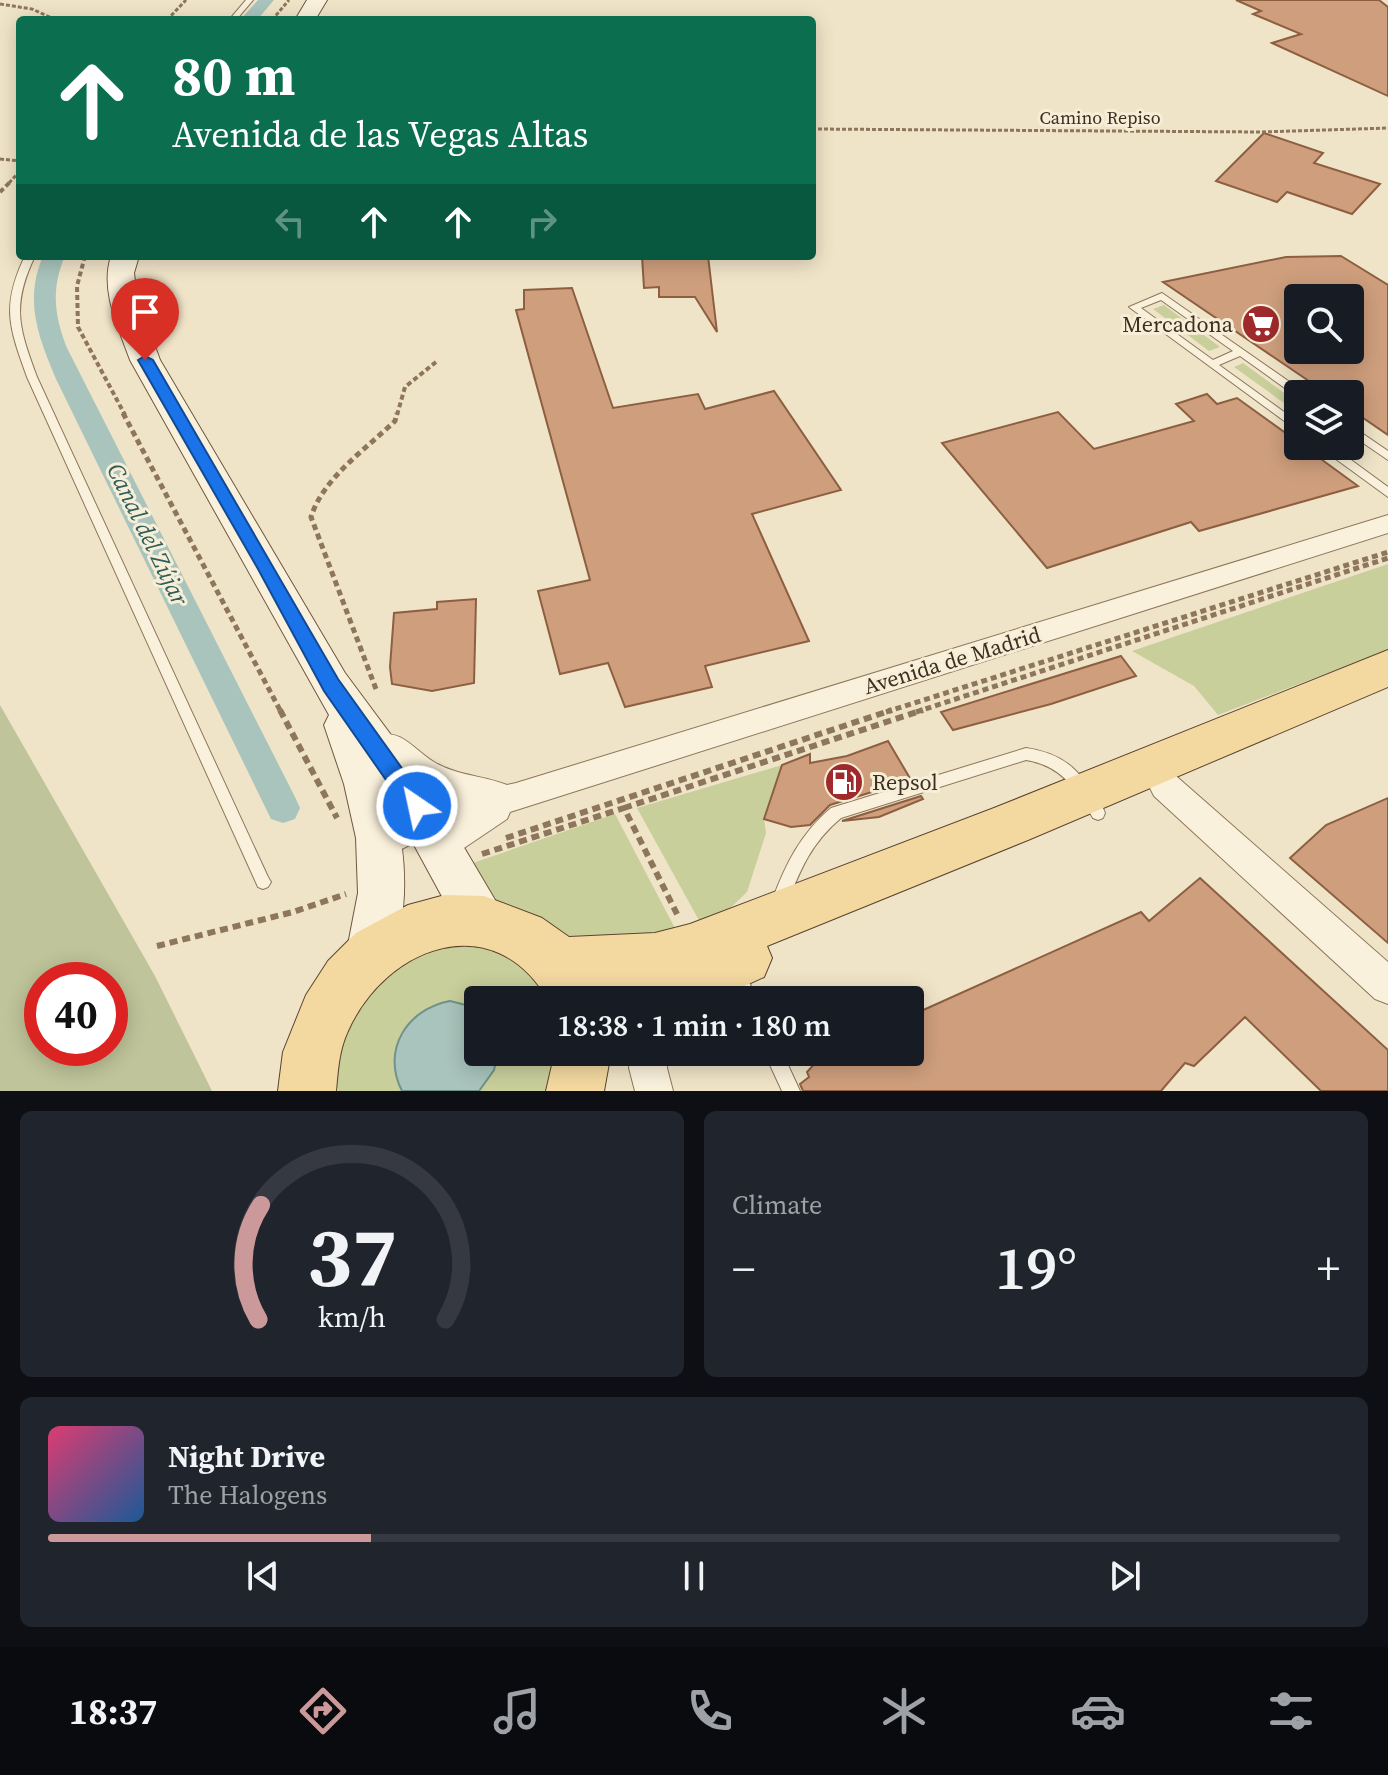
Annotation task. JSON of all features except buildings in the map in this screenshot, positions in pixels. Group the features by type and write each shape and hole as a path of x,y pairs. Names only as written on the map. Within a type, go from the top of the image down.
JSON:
{"main road":[{"path":"705,986 1092,803 1388,668"},
{"path":"307,1091 306,1066 318,1024 340,986 370,955 396,938 424,926 452,920 481,921 510,928 537,943 567,983 690,951 1092,803 1165,786 1388,692"}],"street":[{"path":"124,260 120,273 123,297 145,360 331,685 439,842 481,921"},
{"name":"Avenida de Madrid","path":"516,797 1388,524"},
{"path":"331,685 406,762 433,779 468,791 516,797"},
{"path":"331,685 371,797 382,862 380,920 370,955"},
{"path":"1165,786 1388,986"},
{"path":"382,862 450,839 516,797"},
{"path":"648,1066 654,1091"}],"lane":[{"path":"236,16 250,0"},
{"path":"28,260 12,301 16,334 32,377 263,882"},
{"path":"1284,383 1162,296 1134,307 1284,417"},
{"path":"1212,364 1240,352"},
{"path":"1364,439 1388,456"},
{"path":"1343,460 1388,493"},
{"path":"774,919 788,876 807,842 819,825 836,813 1026,754 1046,756 1067,769 1092,803"},
{"path":"779,1066 791,1091"}],"path":[{"path":"171,16 186,0"},
{"path":"275,16 289,0"},
{"path":"0,4 32,9 47,16"},
{"name":"Camino Repiso","path":"816,129 1262,132 1388,128"},
{"path":"0,192 16,175"},
{"path":"375,728 382,705 311,517 316,501 329,485 395,421 405,387 436,362"},
{"path":"439,842 844,725 1388,552"},
{"path":"624,808 1388,558"},
{"path":"157,946 293,912 382,862"}],"green space":[{"path":"1164,305 1220,347 1209,351 1153,309"},
{"path":"1243,363 1284,393 1284,403 1234,367"},
{"path":"1388,564 1388,650 1218,715 1194,686 1132,651"},
{"path":"0,705 155,976 212,1091 0,1091"},
{"path":"782,765 764,819 766,833 747,892 721,917 701,924 637,808"},
{"path":"615,814 678,934 594,949 489,899 464,866"},
{"path":"475,946 499,954 533,979 538,986 464,986 464,1066 552,1066 547,1091 338,1091 338,1053 344,1034 364,998 392,970 416,956 441,949"}],"water":[{"path":"450,1001 464,1004 464,1066 495,1066 479,1091 402,1091 396,1076 397,1047 410,1022 435,1005"}],"waterway":[{"name":"Canal del Zújar","path":"252,16 266,0"},
{"name":"Canal del Zújar","path":"52,260 47,272 43,304 49,333 68,379 283,808"}],"place":[{"name":"Mercadona","path":"1261,324"},
{"name":"Repsol","path":"844,782"}],"route":[{"path":"145,360 331,685 417,806"}]}
